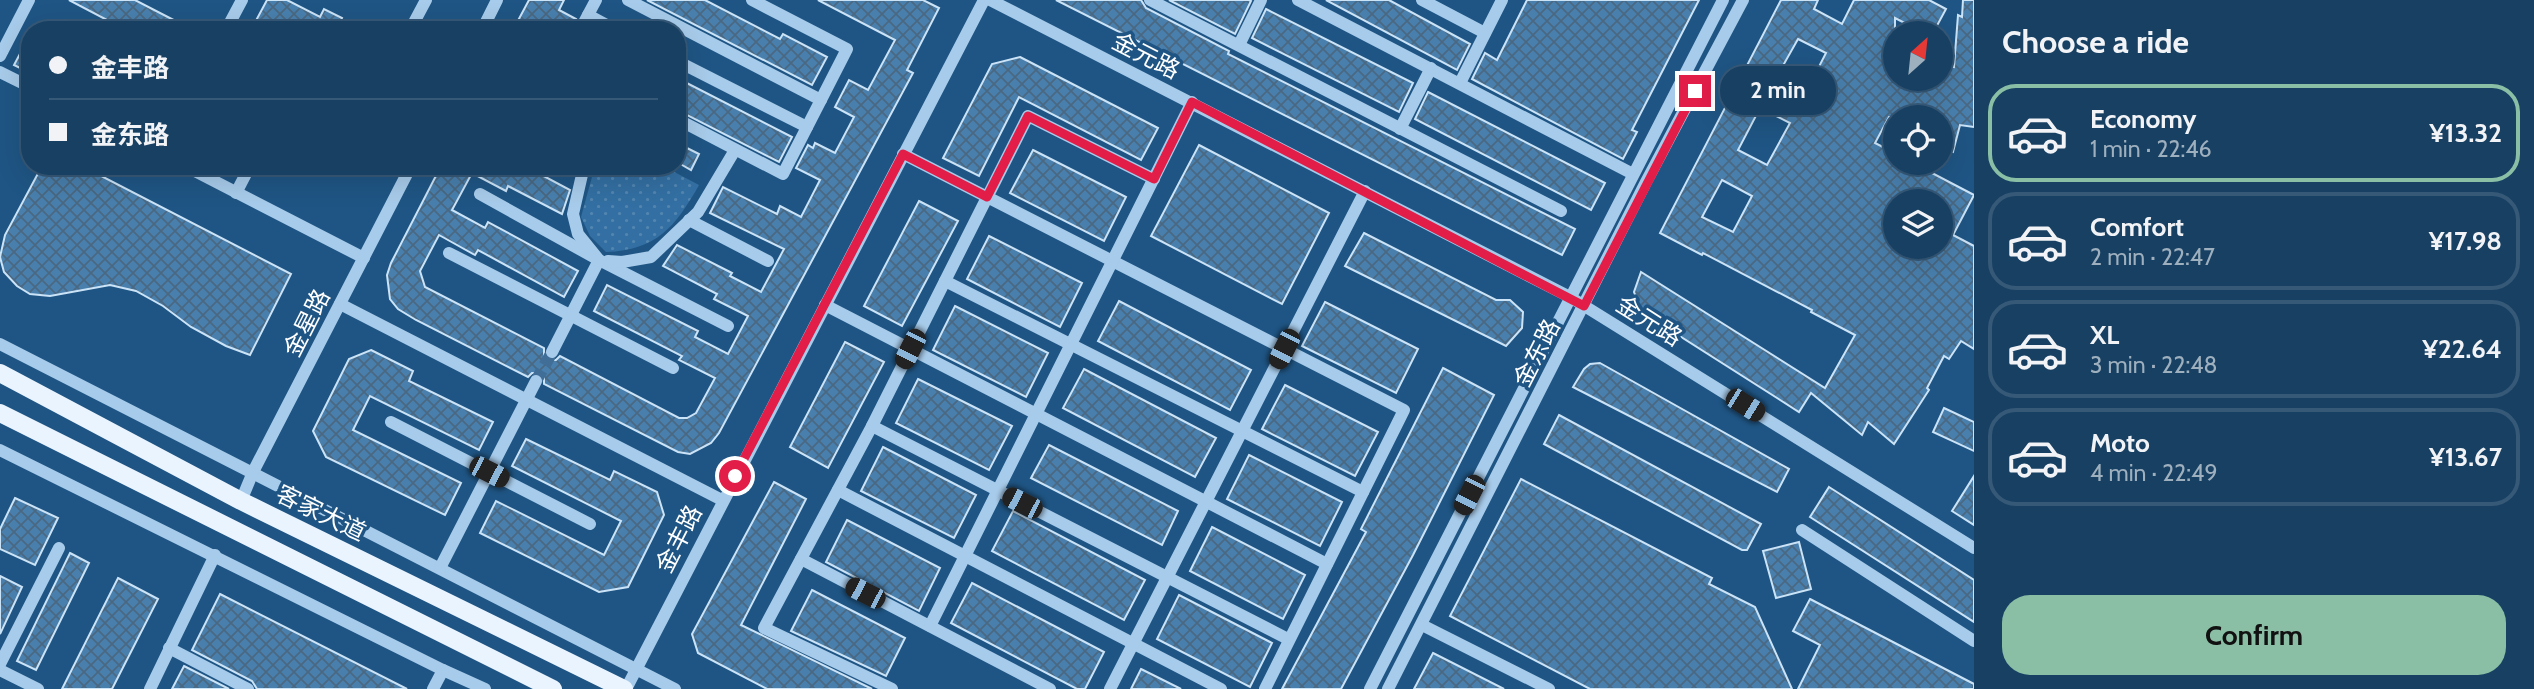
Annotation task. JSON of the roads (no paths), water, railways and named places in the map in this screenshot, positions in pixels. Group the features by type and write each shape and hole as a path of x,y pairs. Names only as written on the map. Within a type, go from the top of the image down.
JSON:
{"main road":[{"name":"客家大道","path":"0,373 241,501 625,689"},
{"path":"0,413 553,689"}],"street":[{"path":"0,56 29,0"},
{"path":"231,21 242,0"},
{"path":"415,21 426,0"},
{"path":"486,21 497,0"},
{"path":"585,21 596,0"},
{"path":"628,0 669,21"},
{"path":"686,124 783,174 847,49 752,0"},
{"name":"金丰路","path":"625,689 984,0"},
{"name":"金元路","path":"990,0 1570,297 1974,548"},
{"path":"1150,0 1561,212"},
{"path":"1239,45 1261,0"},
{"path":"1298,0 1633,174"},
{"path":"1422,0 1485,33"},
{"path":"1460,83 1502,0"},
{"name":"金东路","path":"1370,689 1723,0"},
{"name":"金东路","path":"1388,689 1646,182 1743,0"},
{"path":"588,15 599,21"},
{"path":"686,30 821,100"},
{"path":"686,66 807,127"},
{"path":"1400,129 1431,68"},
{"path":"0,72 21,82"},
{"path":"930,626 1192,102"},
{"path":"892,689 764,628 872,426 1028,116 1154,179"},
{"path":"582,175 573,214 578,234 599,260 622,262 651,257 698,212 735,150"},
{"path":"903,154 1404,410 1265,689"},
{"path":"202,175 364,258"},
{"path":"236,193 245,175"},
{"name":"金星路","path":"241,501 253,472 406,175"},
{"path":"1110,689 1364,191"},
{"path":"480,194 599,260 728,326"},
{"path":"689,220 768,261"},
{"path":"449,253 673,368"},
{"path":"552,352 599,260"},
{"path":"945,281 1363,492"},
{"path":"340,304 722,500"},
{"path":"825,304 1327,564"},
{"path":"0,344 675,689"},
{"path":"440,568 536,380"},
{"path":"391,422 590,524"},
{"path":"872,426 1289,639"},
{"path":"0,450 485,689"},
{"path":"838,491 1221,689"},
{"path":"1802,530 1974,641"},
{"path":"0,664 59,548"},
{"path":"150,689 215,555"},
{"path":"801,559 1050,689"},
{"path":"1422,625 1549,689"},
{"path":"169,648 248,689"},
{"path":"0,670 38,689"},
{"path":"433,689 443,670"}],"tunnel":[{"path":"536,381 552,352"}]}
